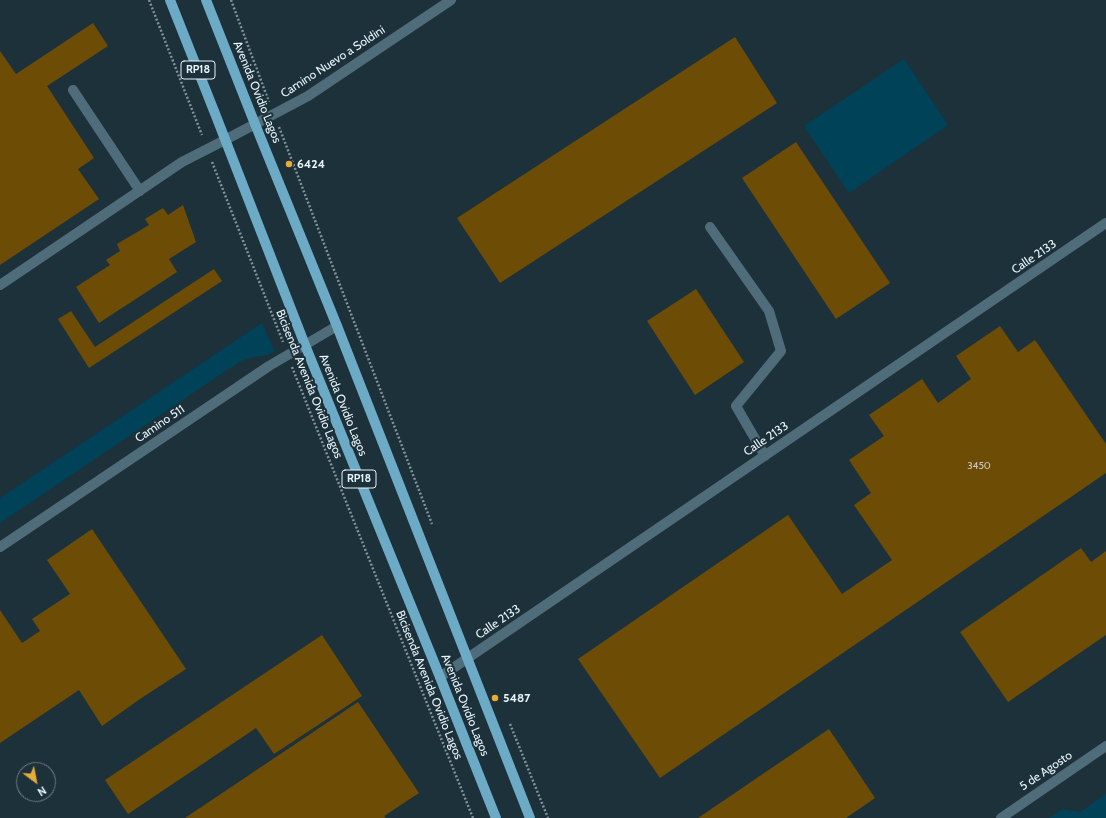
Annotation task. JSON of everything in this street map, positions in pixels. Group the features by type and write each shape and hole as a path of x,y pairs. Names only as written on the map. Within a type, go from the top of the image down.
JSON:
{"main road":[{"name":"Avenida Ovidio Lagos","path":"170,0 305,345 496,818"},
{"name":"Avenida Ovidio Lagos","path":"206,0 337,326 530,818"}],"street":[{"name":"Camino Nuevo a Soldini","path":"0,286 182,162 308,96 451,0"},
{"path":"73,90 140,191"},
{"name":"Calle 2133","path":"440,677 1106,223"},
{"path":"710,227 769,311 781,351 736,406 765,456"},
{"name":"Camino 511","path":"0,547 256,375 337,326"},
{"name":"5 de Agosto","path":"1002,818 1106,746"}],"path":[{"name":"Bicisenda Avenida Ovidio Lagos","path":"149,0 288,355 473,818"},
{"path":"231,0 435,531"},
{"path":"510,723 548,818"}],"shaded area":[{"path":"904,59 948,125 849,193 804,126"},
{"path":"262,323 275,352 239,362 0,523 0,498"},
{"path":"1106,794 1106,818 1049,818 1063,809 1080,812"}],"building":[{"path":"93,23 108,46 47,86 94,158 78,169 99,199 0,265 0,51 16,74"},
{"path":"735,37 777,103 500,283 457,218"},
{"path":"796,142 890,283 836,319 742,178"},
{"path":"183,205 196,242 169,259 177,272 99,323 76,287 110,265 106,260 120,251 117,244 149,225 145,219 163,208 168,215"},
{"path":"214,269 222,281 89,368 58,319 71,311 95,347"},
{"path":"696,289 744,362 695,395 647,321"},
{"path":"1000,326 1018,352 1035,340 1106,444 1106,473 660,778 578,659 788,515 842,594 892,560 854,505 871,493 849,460 884,436 869,415 922,379 938,403 971,379 956,356"},
{"path":"92,529 186,669 102,726 79,690 0,743 0,610 22,643 40,631 32,619 70,594 47,560"},
{"path":"1081,548 1091,562 1106,551 1106,635 1008,702 960,632"},
{"path":"322,635 362,696 274,754 256,728 128,814 105,780"},
{"path":"358,702 419,793 384,816 386,818 185,818"},
{"path":"829,729 875,798 846,818 698,818"}],"place":[{"name":"6424","path":"289,164"},
{"name":"5487","path":"495,698"}]}
